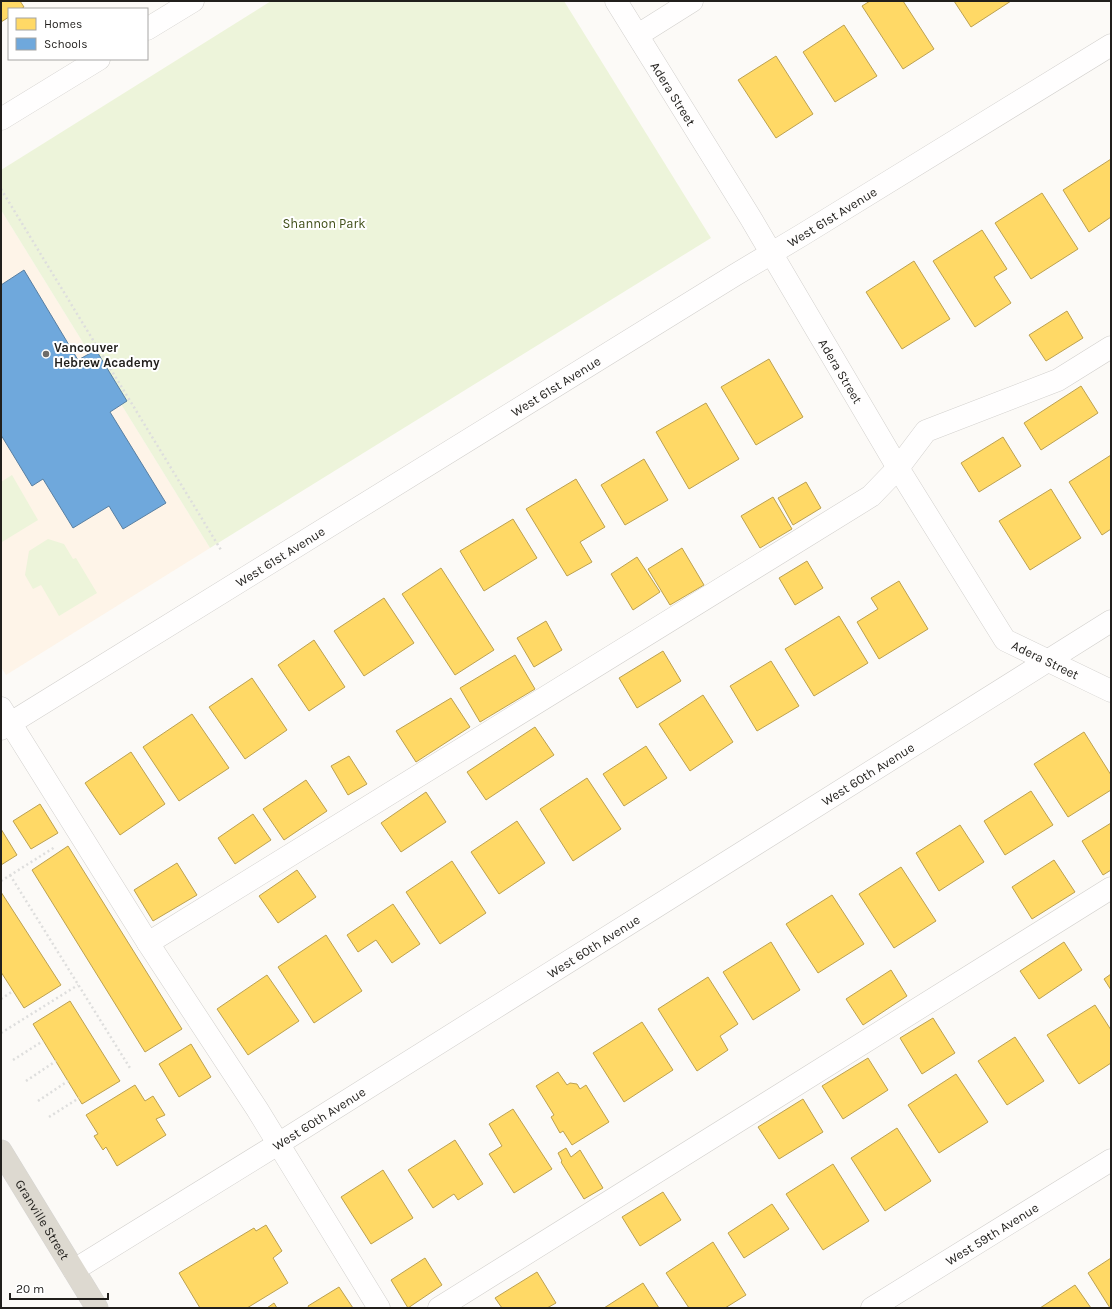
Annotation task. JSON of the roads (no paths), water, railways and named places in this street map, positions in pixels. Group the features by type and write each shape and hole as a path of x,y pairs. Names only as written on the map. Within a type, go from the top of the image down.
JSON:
{"highway":[{"name":"Granville Street","path":"1,1151 97,1308"}],"street":[{"path":"148,28 193,1"},
{"name":"Adera Street","path":"616,1 771,254 898,468 1005,640 1111,691"},
{"path":"638,35 692,1"},
{"name":"West 61st Avenue","path":"4,720 771,254 1111,45"},
{"path":"1,119 97,60"},
{"path":"148,943 870,496 898,468 926,431 1058,380 1111,347"},
{"name":"West 60th Avenue","path":"74,1270 278,1144 1111,620"},
{"path":"4,720 79,832 148,943 253,1102 379,1308"},
{"path":"440,1308 1111,888"},
{"name":"West 59th Avenue","path":"872,1308 1111,1160"}],"place":[{"name":"Vancouver Hebrew Academy","path":"46,354"}],"park label":[{"name":"Shannon Park","path":"324,223"}]}
